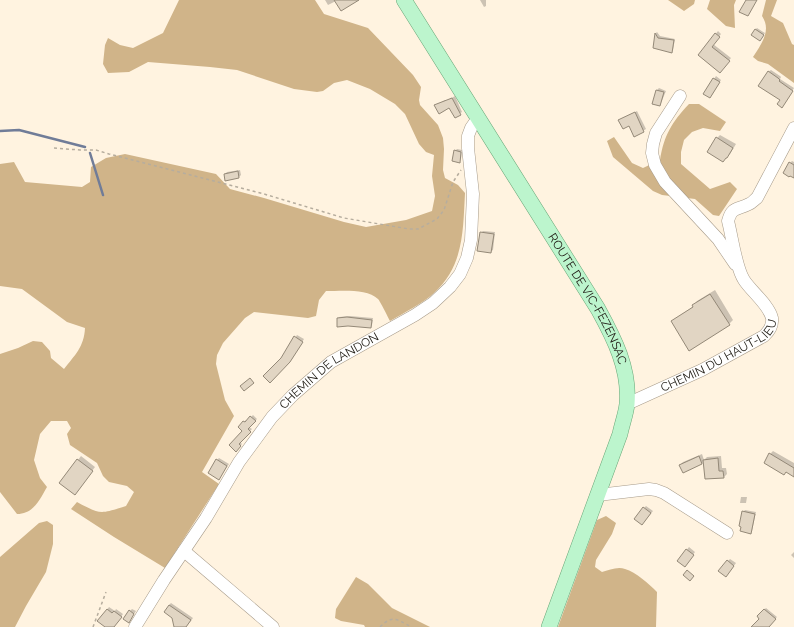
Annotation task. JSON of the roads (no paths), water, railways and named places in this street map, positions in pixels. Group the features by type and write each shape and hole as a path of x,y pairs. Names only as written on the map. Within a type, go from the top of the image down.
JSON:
{"main road":[{"name":"ROUTE DE VIC-FEZENSAC","path":"404,0 598,309 614,338 622,363 626,384 627,404 620,434 549,627"}],"street":[{"path":"680,96 656,133 652,153 655,165 665,182 718,239 738,269"},
{"name":"CHEMIN DE LANDON","path":"135,627 164,580 206,518 239,462 258,434 293,395 330,362 415,315 433,303 450,287 460,274 467,258 471,240 474,194 468,148 468,136 471,128 478,118"},
{"name":"CHEMIN DU HAUT-LIEU","path":"627,404 702,370 764,336 769,331 772,324 772,317 769,310 743,280 738,269 728,221 730,214 734,209 750,204 757,198 794,128"},
{"path":"598,495 656,490 664,493 727,533"},
{"path":"184,551 273,627"}],"waterway":[{"path":"0,131 19,130 85,147"},
{"path":"90,153 103,195"}]}
